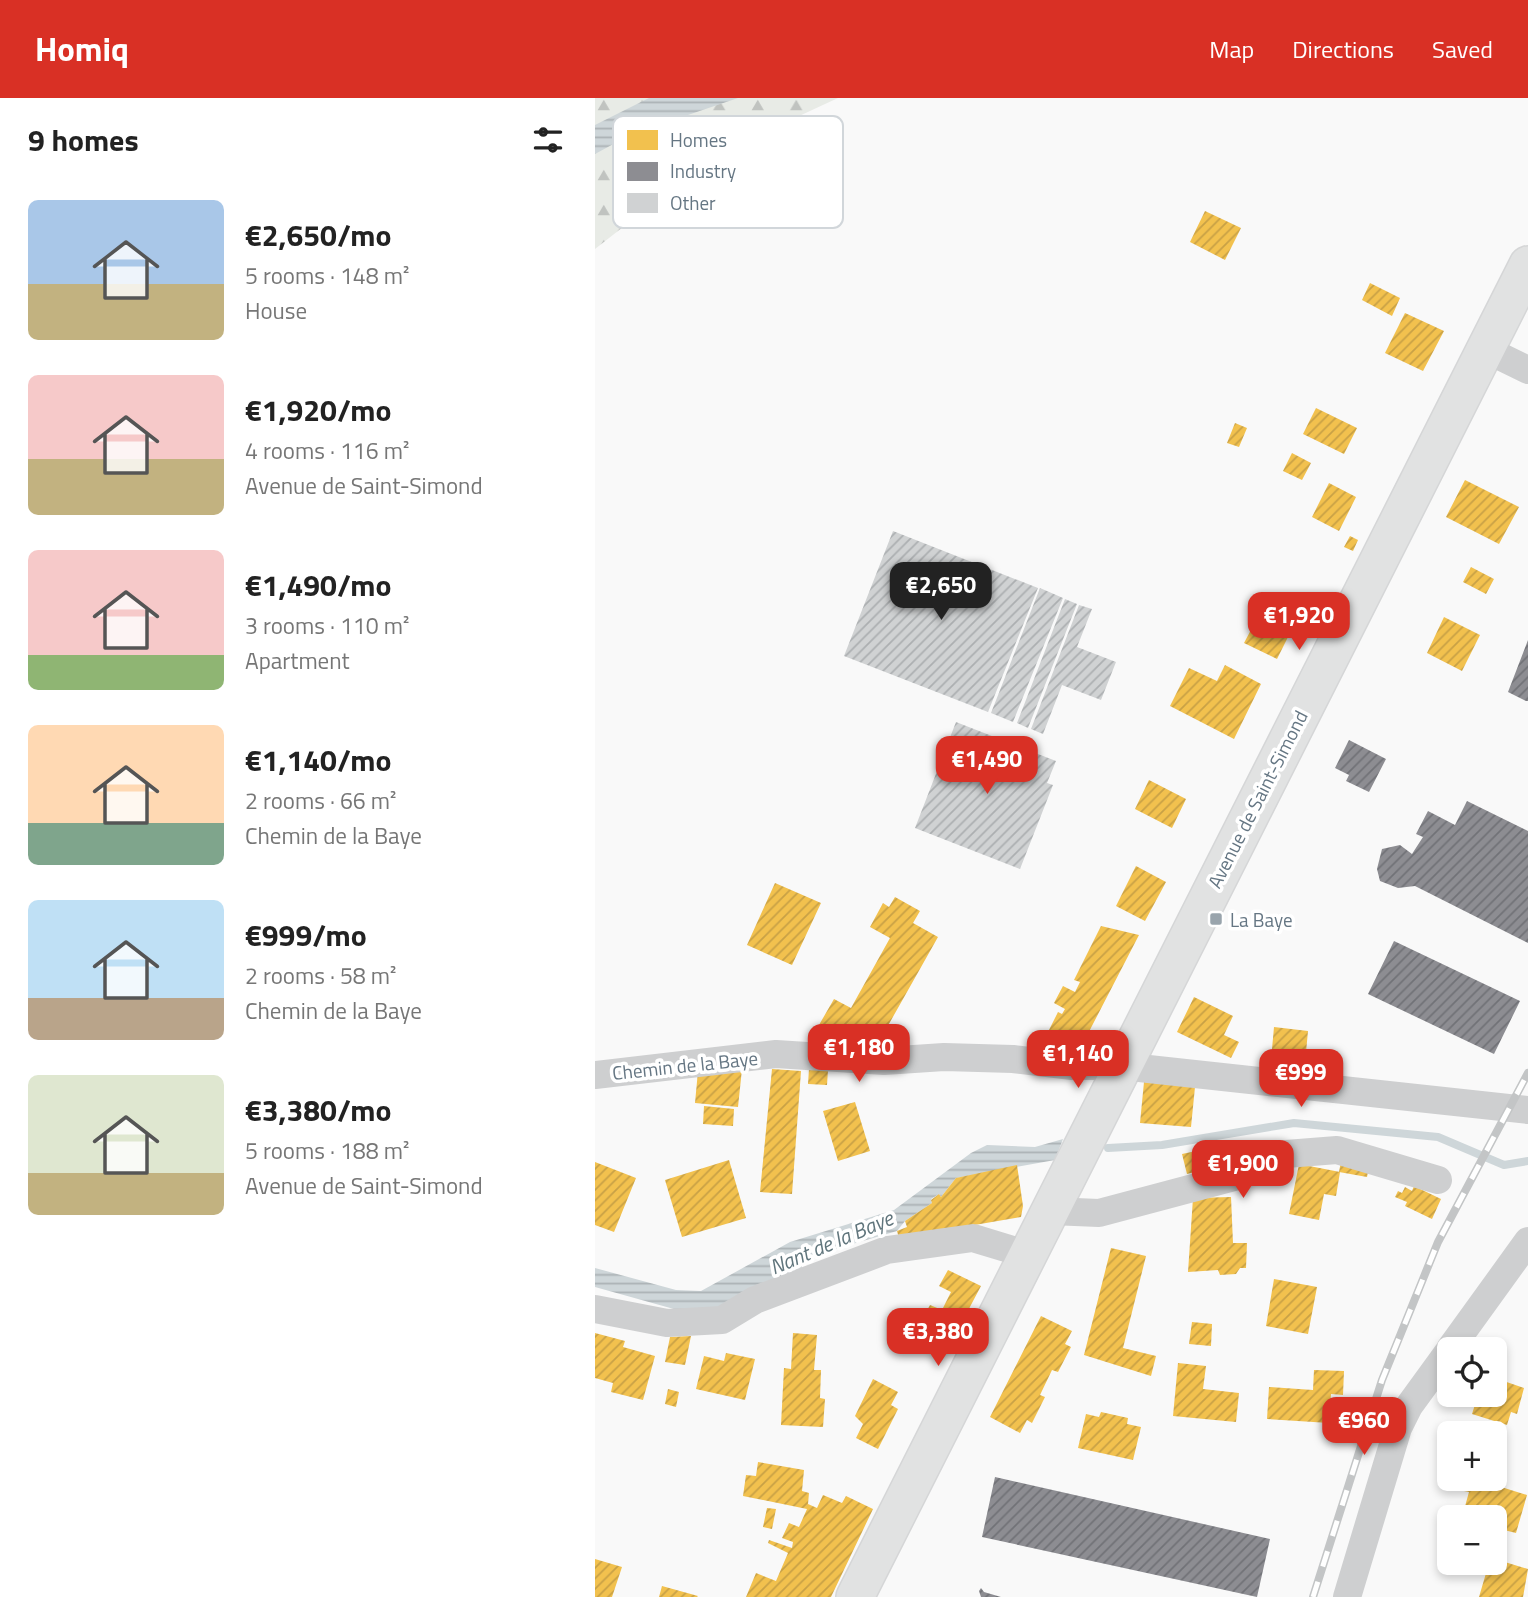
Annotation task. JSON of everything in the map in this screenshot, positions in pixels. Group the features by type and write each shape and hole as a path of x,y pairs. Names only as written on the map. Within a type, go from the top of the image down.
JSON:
{"main road":[{"name":"Avenue de Saint-Simond","path":"855,1597 1528,265"}],"street":[{"path":"1485,349 1528,370"},
{"name":"Chemin de la Baye","path":"595,1075 776,1054 884,1061 944,1056 1013,1059 1072,1066 1121,1066 1528,1110"},
{"path":"1051,1211 1098,1213 1238,1176 1286,1154 1337,1150 1439,1180"},
{"path":"595,1309 667,1323 722,1320 755,1300 887,1250 973,1238 1028,1255"},
{"path":"1459,1337 1528,1241"},
{"path":"1347,1597 1398,1428 1409,1406 1437,1368"}],"green space":[{"path":"595,98 838,98 799,116 613,116 613,228 622,228 595,249"}],"water":[{"path":"649,98 738,98 685,116 613,116"},
{"path":"613,116 613,144 595,154 595,125"},
{"path":"1063,1139 1055,1160 956,1178 941,1197 939,1194 931,1199 932,1203 905,1221 897,1231 801,1259 802,1271 713,1310 681,1311 595,1287 595,1268 676,1290 701,1291 790,1242 894,1210 971,1153 987,1145 1035,1147"}],"building: Homes":[{"path":"1205,211 1241,228 1225,260 1190,242"},
{"path":"1370,283 1400,298 1392,316 1362,300"},
{"path":"1405,313 1444,331 1423,371 1385,353"},
{"path":"1316,408 1357,428 1344,454 1303,434"},
{"path":"1235,423 1247,428 1239,447 1227,443"},
{"path":"1292,453 1311,463 1302,480 1283,471"},
{"path":"1465,480 1519,507 1499,544 1446,517"},
{"path":"1329,483 1356,497 1339,531 1312,517"},
{"path":"1350,536 1358,540 1353,551 1344,547"},
{"path":"1471,567 1494,579 1486,594 1463,582"},
{"path":"1262,609 1294,625 1277,659 1244,643"},
{"path":"1444,617 1480,635 1462,671 1427,653"},
{"path":"1225,665 1261,684 1234,739 1170,706 1189,668 1217,681"},
{"path":"1149,780 1186,799 1172,828 1135,809"},
{"path":"1136,866 1166,882 1145,921 1116,906"},
{"path":"775,883 821,903 792,965 747,945"},
{"path":"895,897 920,911 913,923 938,937 872,1054 819,1025 834,999 851,1008 890,938 870,927 883,903 889,907"},
{"path":"1101,926 1139,935 1079,1051 1047,1034 1058,1012 1062,1014 1065,1009 1054,1003 1063,986 1075,992 1080,982 1074,980"},
{"path":"1194,997 1233,1016 1224,1035 1239,1042 1231,1058 1177,1032"},
{"path":"1274,1027 1308,1031 1305,1063 1271,1060"},
{"path":"742,1069 738,1107 695,1103 698,1071"},
{"path":"772,1069 801,1071 792,1194 760,1192"},
{"path":"809,1069 828,1070 827,1085 808,1084"},
{"path":"1144,1082 1195,1087 1191,1127 1140,1123"},
{"path":"855,1102 870,1151 838,1161 823,1111"},
{"path":"704,1106 734,1109 733,1126 703,1124"},
{"path":"1215,1147 1219,1166 1187,1174 1182,1154"},
{"path":"729,1160 746,1218 682,1237 665,1180"},
{"path":"1341,1161 1369,1167 1367,1177 1339,1172"},
{"path":"595,1162 636,1178 614,1232 595,1225"},
{"path":"1299,1164 1340,1172 1336,1196 1324,1194 1319,1220 1289,1214"},
{"path":"1017,1165 1023,1206 1021,1217 899,1238 897,1231 907,1227 905,1221 932,1203 931,1200 939,1194 941,1197 956,1178"},
{"path":"1414,1186 1441,1199 1432,1219 1405,1206 1407,1202 1395,1197 1398,1191 1402,1193 1405,1187 1412,1191"},
{"path":"1231,1197 1233,1243 1247,1243 1246,1268 1240,1268 1236,1274 1220,1275 1218,1270 1188,1272 1193,1198"},
{"path":"1111,1248 1146,1256 1123,1348 1156,1356 1151,1376 1084,1355"},
{"path":"948,1270 981,1286 945,1354 912,1338 930,1305 942,1310 951,1292 939,1286"},
{"path":"1274,1279 1317,1287 1308,1334 1266,1326"},
{"path":"1041,1316 1072,1331 1065,1344 1071,1347 1058,1372 1052,1370 1040,1395 1045,1397 1032,1423 1027,1420 1020,1433 990,1417"},
{"path":"1192,1322 1212,1324 1211,1346 1189,1344"},
{"path":"595,1333 625,1341 623,1347 655,1356 643,1400 611,1392 613,1383 595,1378"},
{"path":"793,1333 817,1335 814,1370 821,1370 820,1398 825,1399 823,1427 781,1425 784,1368 791,1369"},
{"path":"691,1336 685,1365 665,1362 670,1337"},
{"path":"726,1353 755,1359 745,1400 696,1389 704,1356 724,1361"},
{"path":"1178,1363 1206,1366 1203,1389 1239,1393 1236,1422 1173,1416"},
{"path":"1314,1370 1344,1371 1343,1395 1331,1394 1329,1423 1267,1419 1269,1387 1313,1390"},
{"path":"873,1379 898,1392 891,1405 898,1409 878,1449 856,1438 863,1424 855,1416"},
{"path":"1507,1382 1524,1388 1517,1414 1511,1412 1507,1425 1507,1421 1494,1421 1472,1414 1474,1407 1507,1407"},
{"path":"668,1389 679,1392 676,1407 665,1404"},
{"path":"1101,1412 1128,1418 1127,1424 1141,1427 1133,1460 1078,1448 1086,1414 1099,1417"},
{"path":"758,1462 804,1470 802,1491 809,1493 808,1504 817,1508 823,1495 842,1503 846,1496 873,1509 831,1597 746,1597 756,1573 776,1581 788,1553 768,1543 769,1540 792,1548 793,1542 782,1538 789,1523 799,1527 807,1509 743,1496 746,1475 756,1476"},
{"path":"1507,1489 1527,1495 1516,1533 1507,1531 1507,1505 1465,1505 1469,1492 1464,1491 1507,1491"},
{"path":"767,1508 776,1509 772,1529 763,1527"},
{"path":"595,1559 622,1567 612,1597 595,1597"},
{"path":"1507,1563 1528,1569 1523,1597 1479,1597 1485,1575 1507,1575"},
{"path":"662,1586 698,1596 659,1597"}],"building: Industry":[{"path":"1528,640 1528,701 1526,701 1508,692"},
{"path":"1349,740 1386,759 1369,792 1346,781 1349,775 1335,768"},
{"path":"1467,801 1528,831 1528,943 1415,886 1398,888 1380,881 1377,869 1382,849 1400,845 1412,854 1423,837 1416,834 1428,811 1455,825"},
{"path":"1394,941 1520,1001 1494,1054 1368,994"},
{"path":"995,1477 1270,1539 1257,1597 982,1537"},
{"path":"981,1588 984,1592 1001,1597 981,1597"}],"building: Other":[{"path":"893,531 1038,588 988,712 844,656"},
{"path":"1040,588 1063,598 1013,722 991,713"},
{"path":"1065,599 1077,604 1028,728 1017,723"},
{"path":"1079,605 1092,609 1077,647 1116,662 1101,700 1062,685 1043,734 1031,729"},
{"path":"956,722 1056,761 1047,783 1053,785 1020,869 915,828"}],"waterway":[{"name":"Nant de la Baye","path":"1108,1148 1162,1145 1294,1123 1438,1137 1504,1165 1528,1161"}],"railway":[{"path":"1313,1597 1382,1380 1438,1242 1528,1073"}],"place":[{"name":"La Baye","path":"1216,919"}]}
